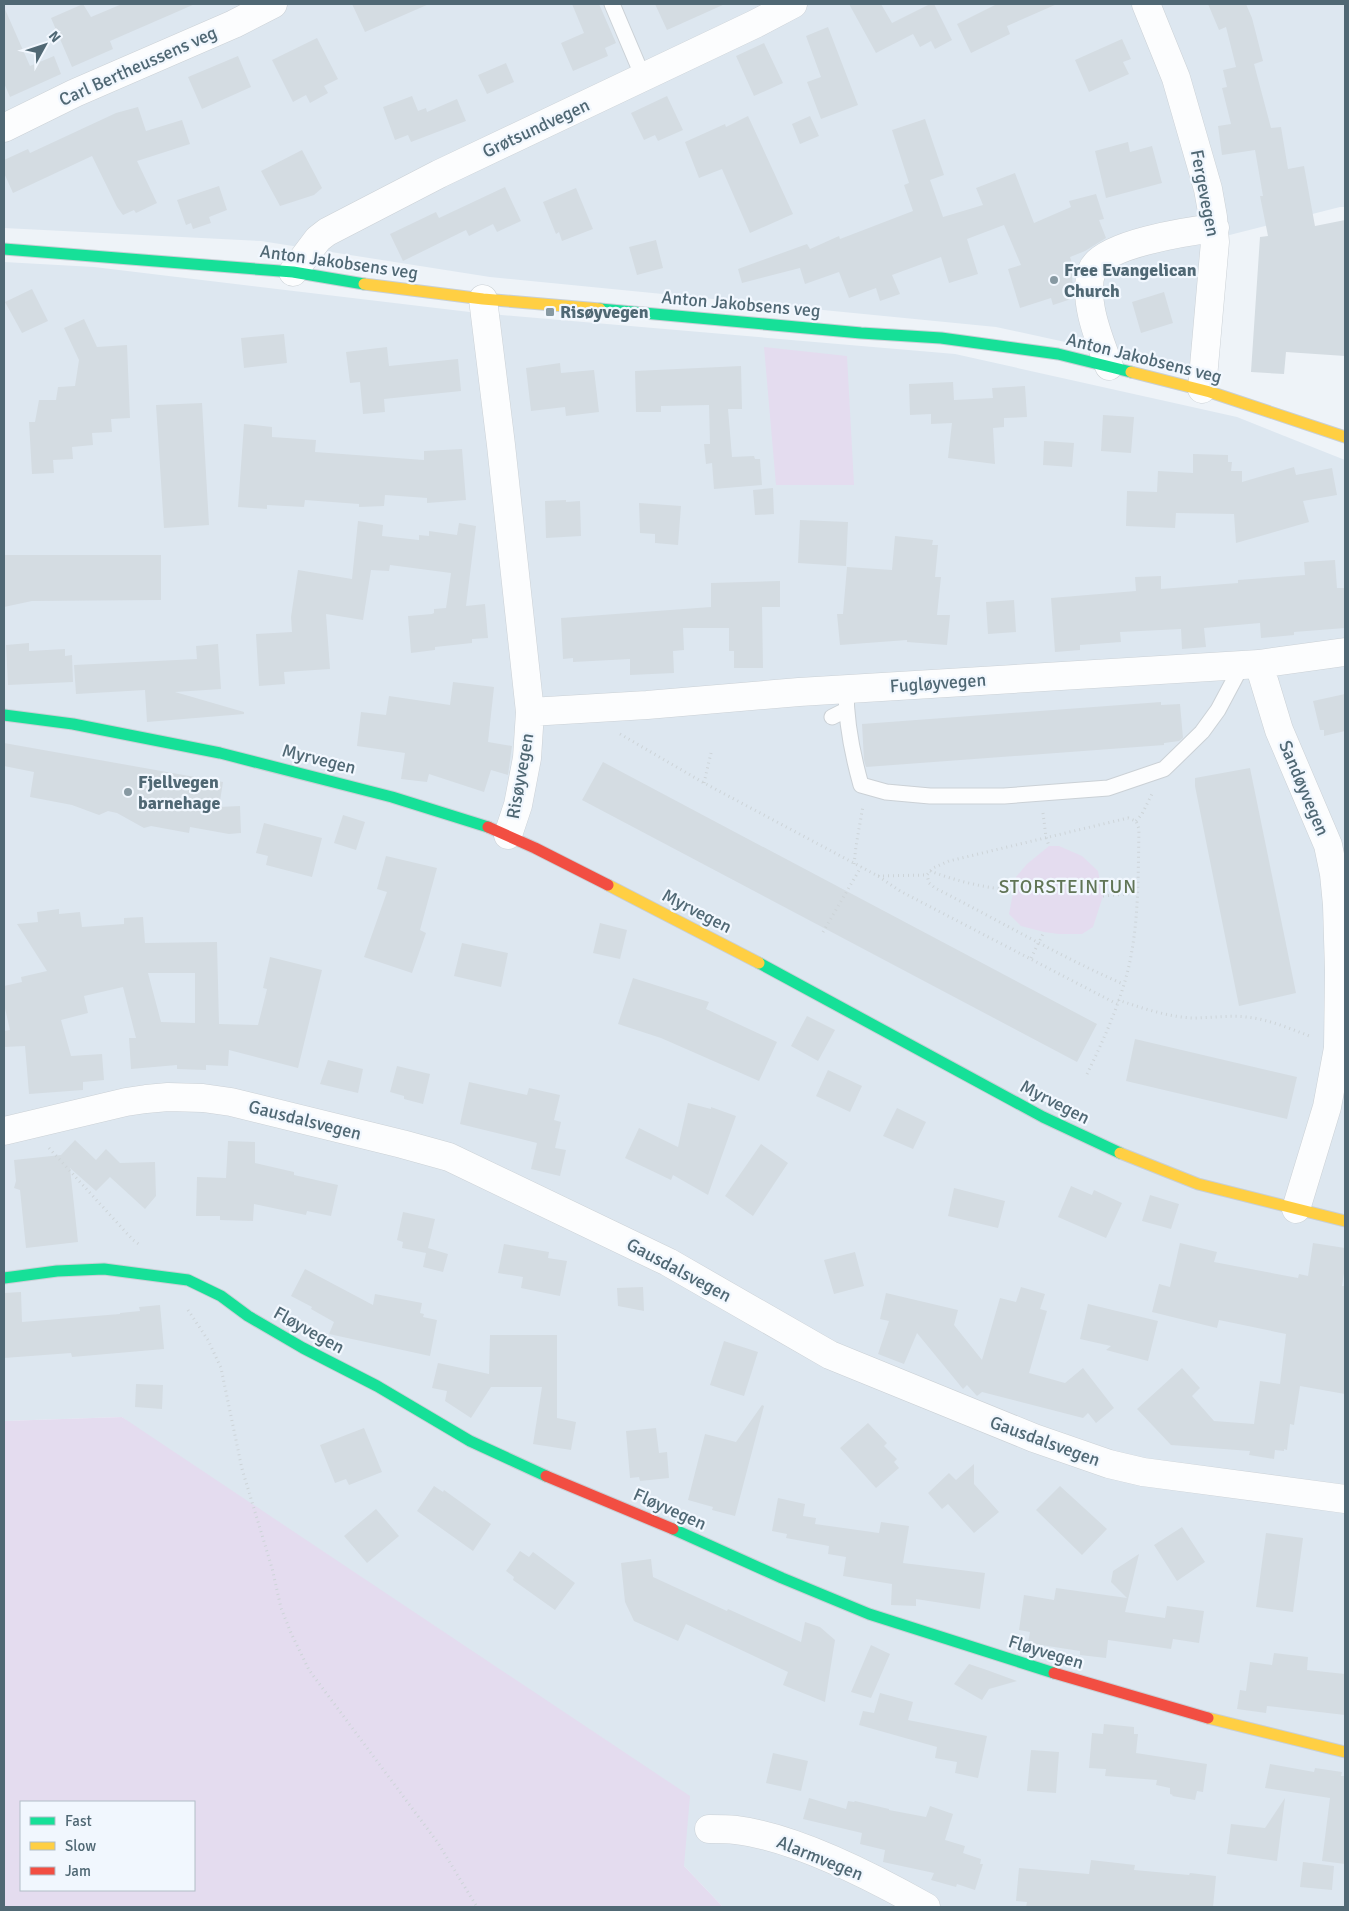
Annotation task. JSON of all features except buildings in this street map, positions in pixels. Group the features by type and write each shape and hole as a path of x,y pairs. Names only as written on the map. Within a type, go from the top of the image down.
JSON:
{"street":[{"name":"Carl Bertheussens veg","path":"4,128 75,93 234,24 273,4"},
{"name":"Grøtsundvegen","path":"293,272 318,239 327,232 439,174 755,24 793,4"},
{"name":"Fergevegen","path":"1146,4 1163,44 1184,105 1208,189 1215,228 1202,389"},
{"path":"1109,366 1097,333 1088,291 1092,268 1100,260 1121,249 1160,236 1215,228"},
{"name":"Anton Jakobsens veg","path":"4,248 293,272 372,285 483,299 955,339 1058,354 1202,389 1345,437"},
{"name":"Risøyvegen","path":"483,299 502,445 530,712 527,758 518,805 508,836"},
{"name":"Fugløyvegen","path":"530,712 798,692 846,700 1069,674 1251,664 1345,652"},
{"name":"Sandøyvegen","path":"1251,664 1320,823 1332,860 1337,904 1339,949 1338,1048 1327,1107 1296,1209"},
{"name":"Myrvegen","path":"4,715 73,724 220,752 392,797 478,823 544,852 791,979 1063,1127 1170,1174 1229,1193 1345,1221"},
{"name":"Gausdalsvegen","path":"16,1128 126,1102 168,1096 203,1098 268,1110 449,1157 668,1262 830,1355 1034,1438 1109,1464 1143,1472 1345,1499"},
{"name":"Fløyvegen","path":"4,1278 104,1269 176,1278 201,1285 221,1296 248,1316 303,1348 377,1386 470,1441 539,1473 643,1515 782,1578 869,1614 1079,1681 1206,1718 1345,1752"},
{"name":"Alarmvegen","path":"709,1829 735,1830 785,1842 828,1859 926,1907"}],"lane":[{"path":"612,4 643,77"},
{"path":"846,700 853,758 861,785 886,792 930,796 1004,796 1108,788 1164,769 1202,732 1251,664"},
{"path":"832,717 846,700"}],"path":[{"path":"607,707 616,731 704,783 878,876 900,891 1118,1002 1190,1018 1248,1017 1290,1028 1338,1048"},
{"path":"704,783 711,753"},
{"path":"854,864 867,787"},
{"path":"1039,793 1049,846"},
{"path":"1087,1074 1118,1002 1124,984 1134,937 1138,893 1139,829 1136,821 1128,818 950,861 932,868 929,873 929,883 935,888 1073,961 1124,984"},
{"path":"823,932 861,867"},
{"path":"878,876 929,873 1001,889 1016,890"},
{"path":"1102,896 1138,893"},
{"path":"1031,958 1044,932"},
{"path":"16,1128 36,1136 75,1175 133,1240 141,1246"},
{"path":"176,1278 175,1284 178,1296 208,1340 221,1368 242,1469 272,1568 281,1608 291,1633 309,1670 438,1843 477,1907"}],"shaded area":[{"path":"4,4 1345,4 1345,207 1202,242 1193,370 996,327 490,277 261,241 4,228"},
{"path":"4,262 94,267 478,313 955,354 1237,417 1345,460 1345,1907 723,1907 684,1866 122,1417 4,1421"},
{"path":"764,347 847,356 854,485 776,485"},
{"path":"1049,846 1059,846 1082,856 1098,871 1103,896 1093,927 1082,934 1059,934 1021,926 1009,914 1016,877 1027,864"},
{"path":"122,1417 690,1796 684,1866 723,1907 4,1907 4,1421"}],"traffic: fast":[{"path":"4,249 293,272 364,284"},
{"path":"600,309 861,333 941,338 1058,354 1131,372"},
{"path":"4,715 73,724 220,753 392,797 488,827"},
{"path":"759,963 1043,1117 1120,1153"},
{"path":"4,1278 57,1271 104,1269 188,1280 221,1296 248,1316 303,1348 377,1386 470,1441 546,1476"},
{"path":"673,1529 782,1578 869,1614 1054,1673"}],"traffic: slow":[{"path":"364,284 483,299 600,309"},
{"path":"1131,372 1210,392 1345,437"},
{"path":"608,885 759,963"},
{"path":"1120,1153 1198,1184 1345,1221"},
{"path":"1208,1718 1345,1752"}],"traffic: jam":[{"path":"488,827 535,848 608,885"},
{"path":"546,1476 673,1529"},
{"path":"1054,1673 1208,1718"}],"place":[{"name":"Free Evangelican Church","path":"1054,280"},
{"name":"Risøyvegen","path":"550,312"},
{"name":"Fjellvegen barnehage","path":"128,792"}],"district":[{"name":"STORSTEINTUN","path":"1068,887"}]}
